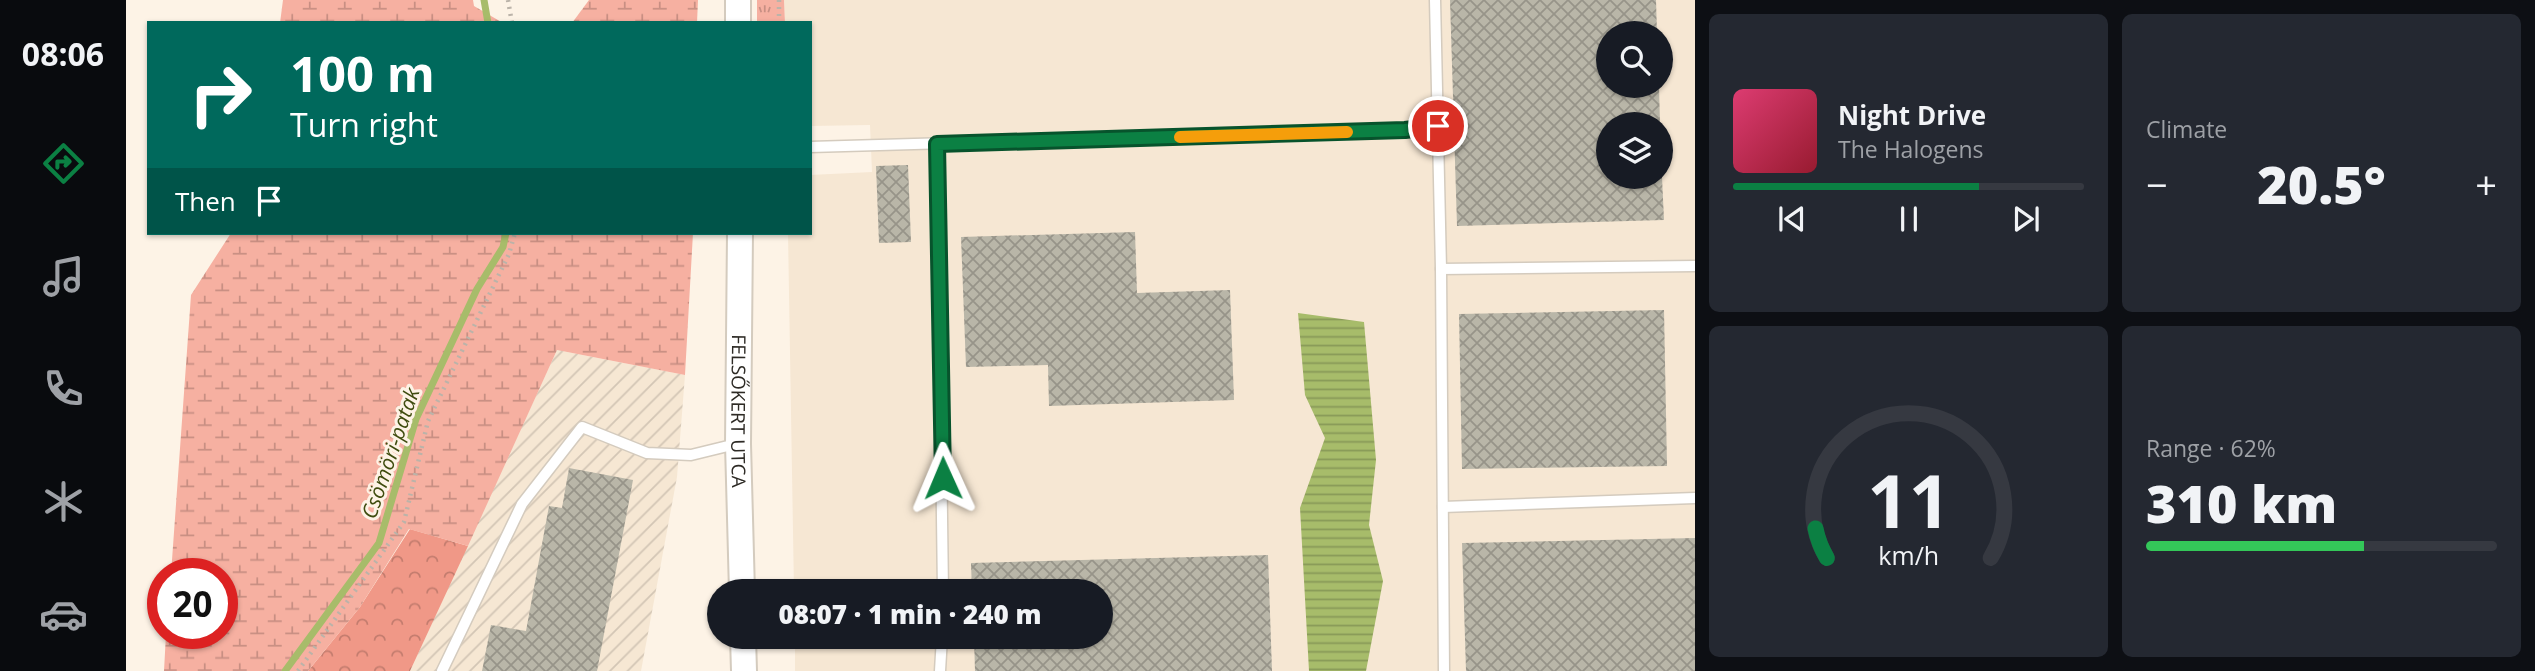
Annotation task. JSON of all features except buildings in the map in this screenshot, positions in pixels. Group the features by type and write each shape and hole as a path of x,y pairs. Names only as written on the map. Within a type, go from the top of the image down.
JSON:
{"street":[{"path":"738,0 738,21"},
{"name":"FELSŐKERT UTCA","path":"740,235 738,444 742,579"},
{"path":"743,649 744,671"}],"lane":[{"path":"1434,0 1441,269 1444,671"},
{"path":"812,147 1405,130 1438,126"},
{"path":"937,144 943,579"},
{"path":"1441,269 1695,267"},
{"path":"442,671 522,504 582,427 647,453 691,455 738,444"},
{"path":"1443,507 1695,498"},
{"path":"940,671 941,649"}],"path":[{"path":"508,0 512,21"},
{"path":"779,0 779,21"},
{"path":"298,671 404,522 428,421 509,254 514,235"}],"shaded area":[{"path":"784,0 1695,0 1695,671 795,671 795,649 1113,649 1113,579 794,579 788,235 812,235 812,175 872,172 870,125 812,126 812,21 785,21"},
{"path":"1298,313 1364,322 1376,460 1369,525 1383,581 1366,671 1309,671 1300,508 1325,438 1305,395"},
{"path":"557,350 685,375 677,477 641,671 410,671"}],"green space":[{"path":"283,0 473,0 474,6 500,21 280,21"},
{"path":"589,0 698,0 697,21 573,21"},
{"path":"757,0 784,0 785,21 757,21"},
{"path":"230,235 693,235 685,375 557,350 468,546 409,529 360,607 308,671 164,671 165,649 238,649 238,558 172,558 191,295"},
{"path":"410,529 468,546 410,671 308,671 360,607"}],"waterway":[{"name":"Csömöri-patak","path":"484,0 488,21"},
{"name":"Csömöri-patak","path":"285,671 379,543 416,419 477,289 503,247 506,235"}],"slow traffic":[{"path":"1180,137 1347,132"}],"route":[{"path":"943,478 937,144 1405,130 1438,126"}]}
